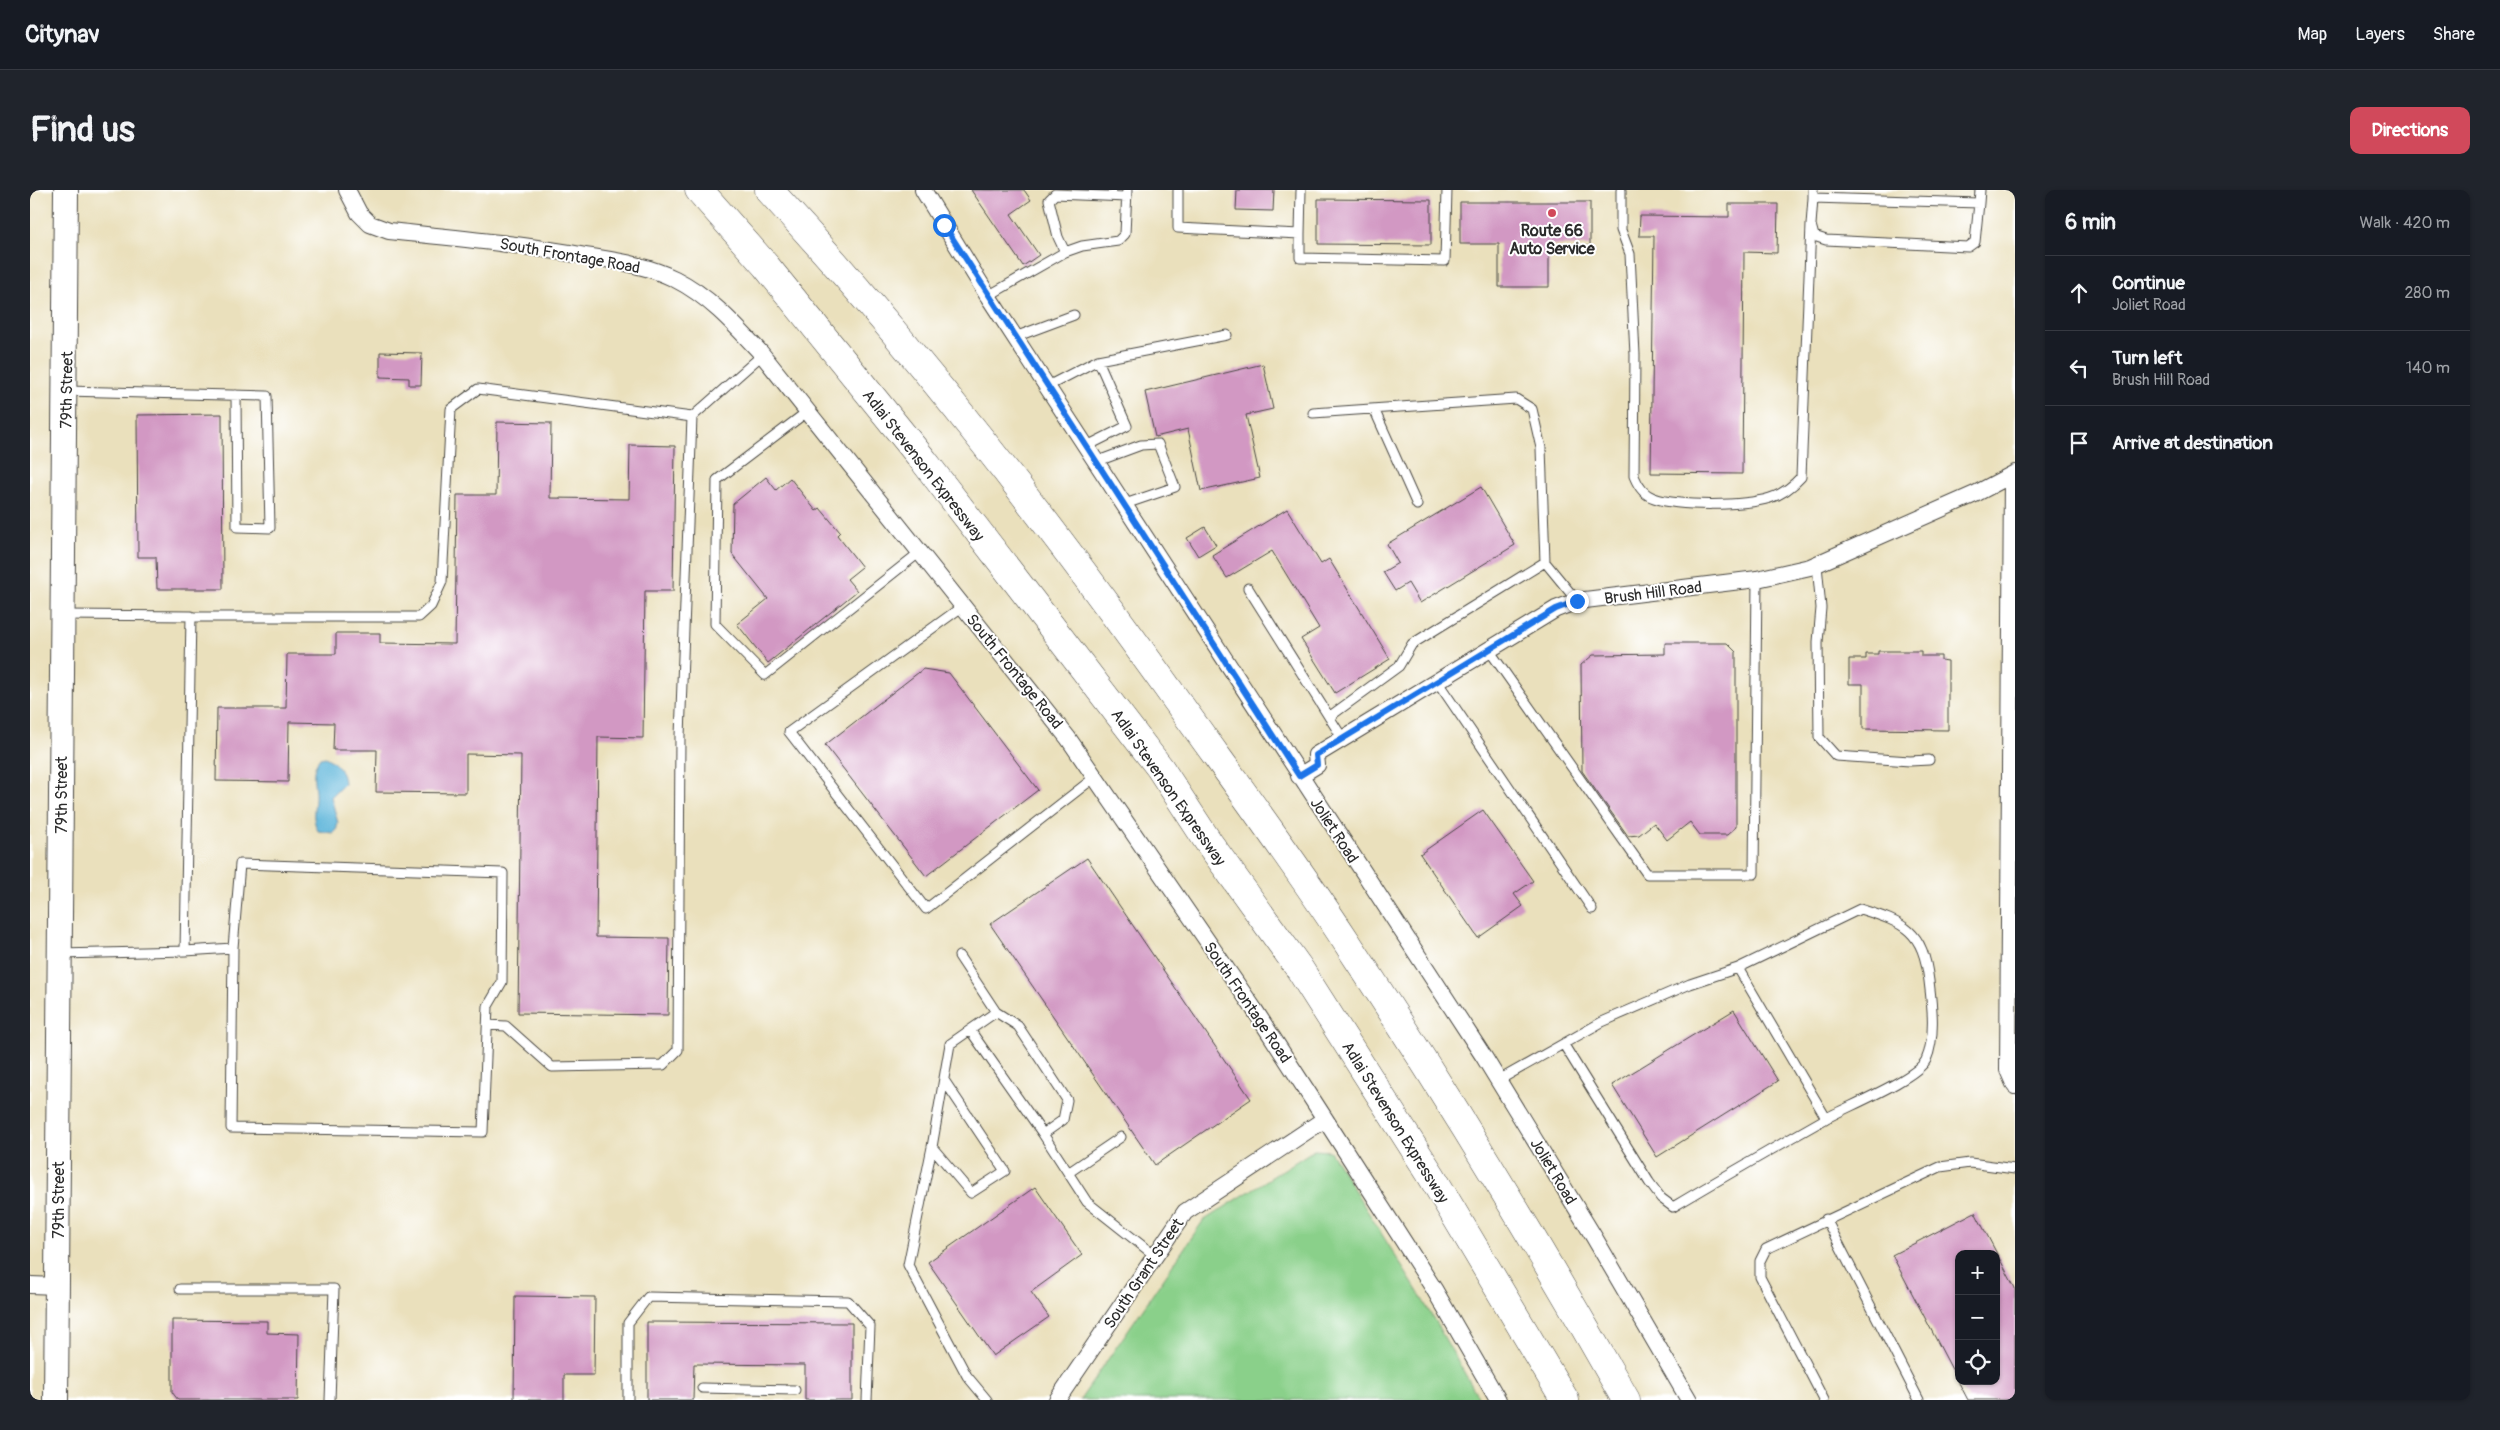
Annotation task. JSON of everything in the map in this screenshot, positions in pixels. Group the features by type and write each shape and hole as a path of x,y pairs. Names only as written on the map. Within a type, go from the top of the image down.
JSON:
{"highway":[{"name":"Adlai Stevenson Expressway","path":"699,190 766,266 924,461 1160,768 1208,842 1299,968 1431,1175 1565,1400"},
{"path":"769,190 838,265 994,455 1074,558 1243,792 1345,938 1472,1137 1626,1400"}],"street":[{"name":"79th Street","path":"56,1400 62,615 66,391 66,190"},
{"name":"South Frontage Road","path":"347,190 359,213 370,224 389,231 534,247 643,266 675,279 703,296 730,320 762,355 808,411 1068,738 1248,1001 1325,1119 1434,1289 1498,1400"},
{"name":"Joliet Road","path":"923,190 988,296 1098,461 1299,776 1499,1080 1594,1237 1689,1400"},
{"name":"Brush Hill Road","path":"1299,776 1317,765 1316,755 1556,609 1577,601 1757,579 1817,565 1975,494 2014,474"},
{"path":"2014,474 2008,1070 2015,1086"},
{"name":"South Grant Street","path":"1057,1400 1185,1212 1325,1119"},
{"path":"30,1285 57,1286"}],"lane":[{"path":"1178,190 1178,228 1300,234"},
{"path":"1301,190 1300,258 1445,261 1447,190"},
{"path":"1621,190 1621,230 1630,254 1634,346 1634,476 1638,486 1646,494 1654,498 1669,501 1725,504 1770,498 1788,490 1801,477 1813,194 1979,203"},
{"path":"1811,224 1814,236 1826,240 1968,247 1975,242 1980,190"},
{"path":"988,296 1065,252 1082,246 1118,241 1125,234 1127,193 1055,194 1049,200 1058,237 1065,252"},
{"path":"1015,337 1074,315"},
{"path":"1048,386 1098,360 1227,335"},
{"path":"487,1025 506,1026 552,1067 663,1064 678,1050 680,736 692,417 762,355"},
{"path":"1087,446 1127,426 1098,360"},
{"path":"62,615 419,617 432,606 442,582 451,409 478,389 692,417"},
{"path":"66,391 236,395 267,396 270,528 237,527 236,395"},
{"path":"1313,413 1516,399 1532,409 1541,448 1545,562 1577,601"},
{"path":"1374,409 1417,505"},
{"path":"808,411 717,480 716,624 765,675 920,552"},
{"path":"1098,461 1141,445 1158,444 1175,487 1125,504"},
{"path":"1329,717 1399,666 1412,644 1545,562"},
{"path":"1817,565 1821,608 1818,642 1819,737 1836,756 1910,761 1929,760"},
{"path":"1488,650 1647,874 1754,874 1757,579"},
{"path":"1248,588 1343,739"},
{"path":"963,606 789,732 926,908 1095,777"},
{"path":"185,951 191,617"},
{"path":"1437,681 1592,909"},
{"path":"240,864 503,873 502,982 488,1006 487,1025 483,1132 231,1128 232,948 240,864"},
{"path":"1499,1080 1611,1018 1690,984 1738,968 1860,909 1894,920 1916,937 1926,958 1930,990 1932,1040 1925,1062 1892,1087 1826,1118 1673,1207 1661,1198 1649,1182 1564,1045"},
{"path":"60,954 232,948"},
{"path":"959,956 996,1012 1018,1026 1066,1100 1064,1120 1043,1134"},
{"path":"1738,968 1826,1118"},
{"path":"987,1400 967,1376 908,1265 932,1147 950,1044 996,1012"},
{"path":"970,1030 1043,1134 1086,1202 1154,1255"},
{"path":"932,1147 971,1193 1004,1171 944,1080"},
{"path":"1068,1173 1121,1137"},
{"path":"1824,1400 1760,1277 1760,1261 1766,1249 1826,1219 1940,1167 1970,1163 2015,1169"},
{"path":"1826,1219 1919,1400"},
{"path":"180,1289 334,1289 330,1400"},
{"path":"628,1400 628,1323 648,1297 848,1301 870,1326 867,1400"},
{"path":"702,1388 794,1390"},
{"path":"748,1389 748,1400"}],"green space":[{"path":"1314,1150 1330,1151 1421,1297 1480,1400 1080,1400 1203,1221"}],"water":[{"path":"325,757 339,768 344,780 344,784 331,797 338,823 336,831 333,833 318,831 314,816 314,770 320,758"}],"building":[{"path":"971,190 1024,190 1031,200 1011,214 1039,255 1023,266"},
{"path":"1237,190 1274,190 1273,211 1236,210"},
{"path":"1318,199 1431,200 1431,245 1318,244"},
{"path":"1460,202 1590,202 1590,246 1549,245 1549,287 1499,287 1499,244 1460,244"},
{"path":"1729,204 1778,204 1777,253 1744,252 1742,474 1651,473 1654,236 1639,236 1640,216 1729,217"},
{"path":"380,352 422,353 421,385 409,385 409,378 380,377"},
{"path":"1263,364 1273,409 1246,415 1260,478 1201,491 1188,429 1155,437 1145,392"},
{"path":"222,414 223,589 157,589 156,557 138,557 137,415"},
{"path":"497,422 551,423 550,498 629,499 630,445 675,446 673,591 645,591 643,738 598,737 596,937 669,938 668,1015 518,1013 521,755 466,754 466,793 376,792 377,750 333,750 334,723 289,722 288,782 216,781 217,708 286,708 287,654 336,654 336,633 380,633 380,643 455,644 457,495 496,495"},
{"path":"766,477 776,490 790,478 816,511 820,508 840,532 837,535 862,567 847,579 857,591 768,663 737,624 768,599 732,554 733,504"},
{"path":"1481,487 1515,545 1420,603 1408,583 1395,591 1383,572 1398,563 1387,544"},
{"path":"1287,509 1321,564 1329,559 1390,659 1335,693 1301,639 1319,628 1272,551 1227,578 1212,555"},
{"path":"1205,527 1216,545 1198,556 1187,538"},
{"path":"1665,643 1727,643 1736,652 1736,827 1727,835 1700,835 1690,822 1667,840 1654,823 1639,835 1628,836 1582,771 1581,665 1593,655 1665,654"},
{"path":"1878,651 1921,651 1921,656 1941,656 1941,660 1948,661 1948,730 1863,729 1863,684 1849,684 1849,659 1866,659 1866,654 1878,654"},
{"path":"923,669 949,673 1038,790 926,876 825,745"},
{"path":"1483,810 1533,881 1514,894 1523,906 1478,938 1420,854"},
{"path":"1087,858 1251,1099 1155,1165 990,924"},
{"path":"1734,1010 1778,1081 1657,1157 1612,1085"},
{"path":"1035,1187 1082,1255 1031,1292 1049,1317 993,1356 928,1262"},
{"path":"1975,1212 1995,1250 1955,1250 1955,1375 1892,1255"},
{"path":"2000,1260 2015,1288 2015,1400 1968,1400 1960,1385 2000,1385"},
{"path":"515,1296 595,1297 594,1375 564,1375 564,1400 514,1400"},
{"path":"172,1320 267,1321 267,1333 299,1334 298,1400 178,1400 172,1392"},
{"path":"647,1322 852,1323 852,1400 805,1400 805,1365 694,1364 693,1400 647,1400"}],"place":[{"name":"Route 66 Auto Service","path":"1552,213"}],"route":[{"path":"944,225 1299,776 1317,765 1316,755 1556,609 1577,601"}]}
